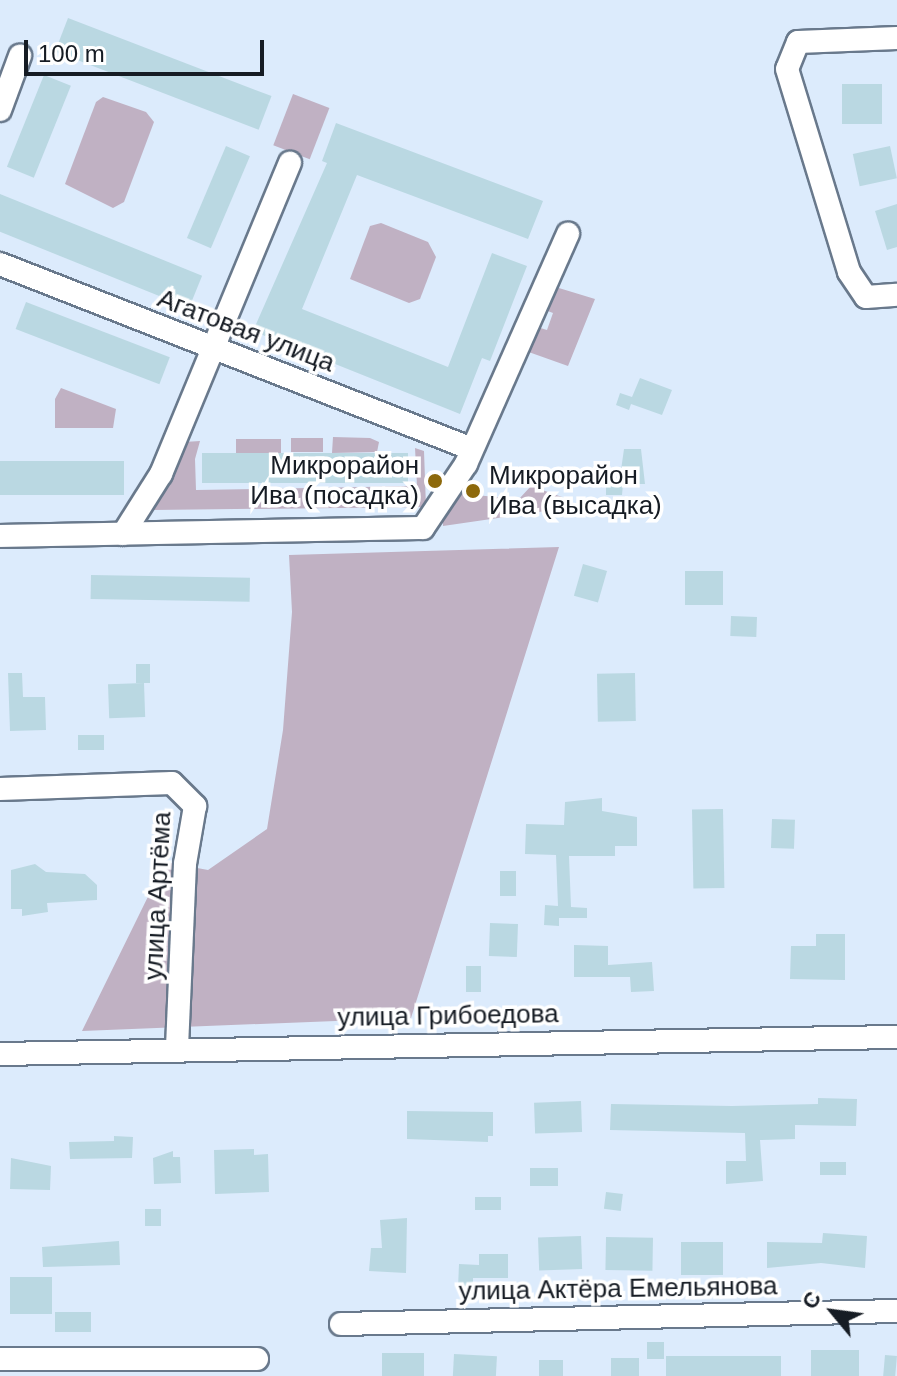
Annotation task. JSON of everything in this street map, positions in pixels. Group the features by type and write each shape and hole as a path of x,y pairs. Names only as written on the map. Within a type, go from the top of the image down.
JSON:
{"street":[{"path":"897,38 798,42 787,69 849,272 866,297 897,295"},
{"path":"0,110 20,56"},
{"path":"123,534 161,474 290,163"},
{"path":"0,536 423,528 472,449 568,234"},
{"name":"Агатовая улица","path":"0,264 472,449"},
{"name":"улица Артёма","path":"0,789 172,783 195,806 185,864 177,1049"},
{"name":"улица Грибоедова","path":"0,1054 897,1037"},
{"name":"улица Актёра Емельянова","path":"341,1324 897,1311"},
{"path":"0,1359 257,1359"}],"shaded area":[{"path":"293,94 329,108 310,159 273,145"},
{"path":"103,97 146,112 154,122 124,202 113,208 65,184 96,102"},
{"path":"381,223 428,242 436,257 420,299 409,303 350,279 370,226"},
{"path":"549,285 595,299 568,366 523,350 534,326 547,330 553,313 540,308"},
{"path":"61,388 116,409 113,428 55,428 55,399"},
{"path":"333,437 370,438 379,442 377,452 332,453"},
{"path":"291,438 323,438 323,452 291,452"},
{"path":"236,439 281,439 281,453 236,453"},
{"path":"200,441 195,459 196,490 417,486 415,448 424,451 426,507 153,510 184,442"},
{"path":"531,486 562,497 566,508 443,526 443,507 453,493 519,499"},
{"path":"559,547 411,1018 82,1031 165,862 208,870 267,829 283,730 292,612 289,555"}],"building":[{"path":"68,18 272,96 259,130 55,52"},
{"path":"44,75 71,86 34,178 7,167"},
{"path":"842,84 882,84 882,124 842,124"},
{"path":"336,123 543,201 528,239 357,175 302,309 448,367 492,253 527,266 490,361 482,358 460,414 253,331 327,163 322,161"},
{"path":"226,146 250,156 211,248 187,238"},
{"path":"890,146 897,178 860,186 853,154"},
{"path":"0,194 202,276 189,308 0,232"},
{"path":"897,204 897,247 887,250 875,211"},
{"path":"26,302 170,357 159,384 16,329"},
{"path":"640,378 672,390 662,415 631,404 629,410 616,405 620,393 632,397"},
{"path":"624,449 641,449 645,484 623,484 622,495 606,495 606,476 620,477"},
{"path":"202,453 408,453 408,483 202,483"},
{"path":"0,461 124,461 124,495 0,495"},
{"path":"583,564 607,571 598,603 574,596"},
{"path":"685,571 723,571 723,605 685,605"},
{"path":"91,575 250,578 250,602 91,599"},
{"path":"731,616 757,617 756,637 730,636"},
{"path":"136,664 150,664 150,683 136,683"},
{"path":"8,673 22,673 23,697 45,697 46,730 10,731"},
{"path":"635,673 636,721 598,722 597,674"},
{"path":"144,683 145,717 109,718 108,684"},
{"path":"78,735 104,735 104,750 78,750"},
{"path":"602,798 602,811 637,817 637,846 615,846 615,856 569,856 571,907 587,908 587,918 559,918 559,926 544,925 545,905 558,906 556,855 525,854 526,824 564,825 565,802"},
{"path":"723,809 724,888 693,889 692,810"},
{"path":"772,819 795,820 794,849 771,848"},
{"path":"35,864 46,872 85,874 97,885 97,900 47,903 48,912 22,916 22,909 11,909 11,870"},
{"path":"500,871 516,871 516,896 500,896"},
{"path":"490,923 518,924 517,957 489,956"},
{"path":"816,934 845,934 845,980 790,979 791,946 816,946"},
{"path":"574,945 608,946 608,965 652,962 654,991 631,992 630,977 574,977"},
{"path":"466,966 481,966 481,992 466,992"},
{"path":"818,1098 857,1099 856,1126 795,1125 795,1139 760,1140 763,1181 726,1184 726,1161 746,1161 745,1133 610,1130 611,1104 818,1104"},
{"path":"581,1101 582,1132 535,1134 534,1103"},
{"path":"407,1111 493,1112 493,1136 488,1136 488,1142 407,1139"},
{"path":"114,1136 133,1137 132,1158 70,1159 69,1142 114,1141"},
{"path":"254,1149 254,1155 268,1154 269,1192 215,1194 214,1150"},
{"path":"173,1151 173,1157 180,1157 181,1183 154,1184 153,1158"},
{"path":"11,1158 51,1166 50,1190 10,1189"},
{"path":"820,1162 846,1162 846,1175 820,1175"},
{"path":"530,1168 558,1168 558,1186 530,1186"},
{"path":"606,1192 623,1194 621,1211 604,1209"},
{"path":"475,1197 501,1197 501,1210 475,1210"},
{"path":"145,1209 161,1209 161,1226 145,1226"},
{"path":"407,1218 406,1273 369,1271 371,1248 382,1248 380,1220"},
{"path":"823,1233 867,1236 865,1268 821,1263 767,1268 767,1242 822,1243"},
{"path":"581,1236 582,1269 539,1270 538,1238"},
{"path":"606,1237 653,1238 652,1271 605,1270"},
{"path":"119,1241 120,1265 43,1267 42,1247"},
{"path":"681,1242 723,1242 723,1275 681,1275"},
{"path":"479,1254 508,1254 508,1278 473,1278 473,1288 458,1288 459,1264 479,1265"},
{"path":"10,1277 52,1277 52,1314 10,1314"},
{"path":"55,1312 91,1312 91,1332 55,1332"},
{"path":"647,1342 664,1342 664,1359 647,1359"},
{"path":"811,1350 859,1350 859,1376 811,1376"},
{"path":"382,1353 424,1353 424,1376 382,1376"},
{"path":"454,1354 497,1356 496,1376 453,1376"},
{"path":"885,1355 897,1356 895,1376 883,1376"},
{"path":"666,1356 781,1356 781,1376 666,1376"},
{"path":"611,1358 639,1358 639,1376 611,1376"},
{"path":"539,1360 563,1360 563,1376 539,1376"}],"place":[{"name":"Микрорайон Ива (посадка)","path":"435,481"},
{"name":"Микрорайон Ива (высадка)","path":"473,491"}]}
